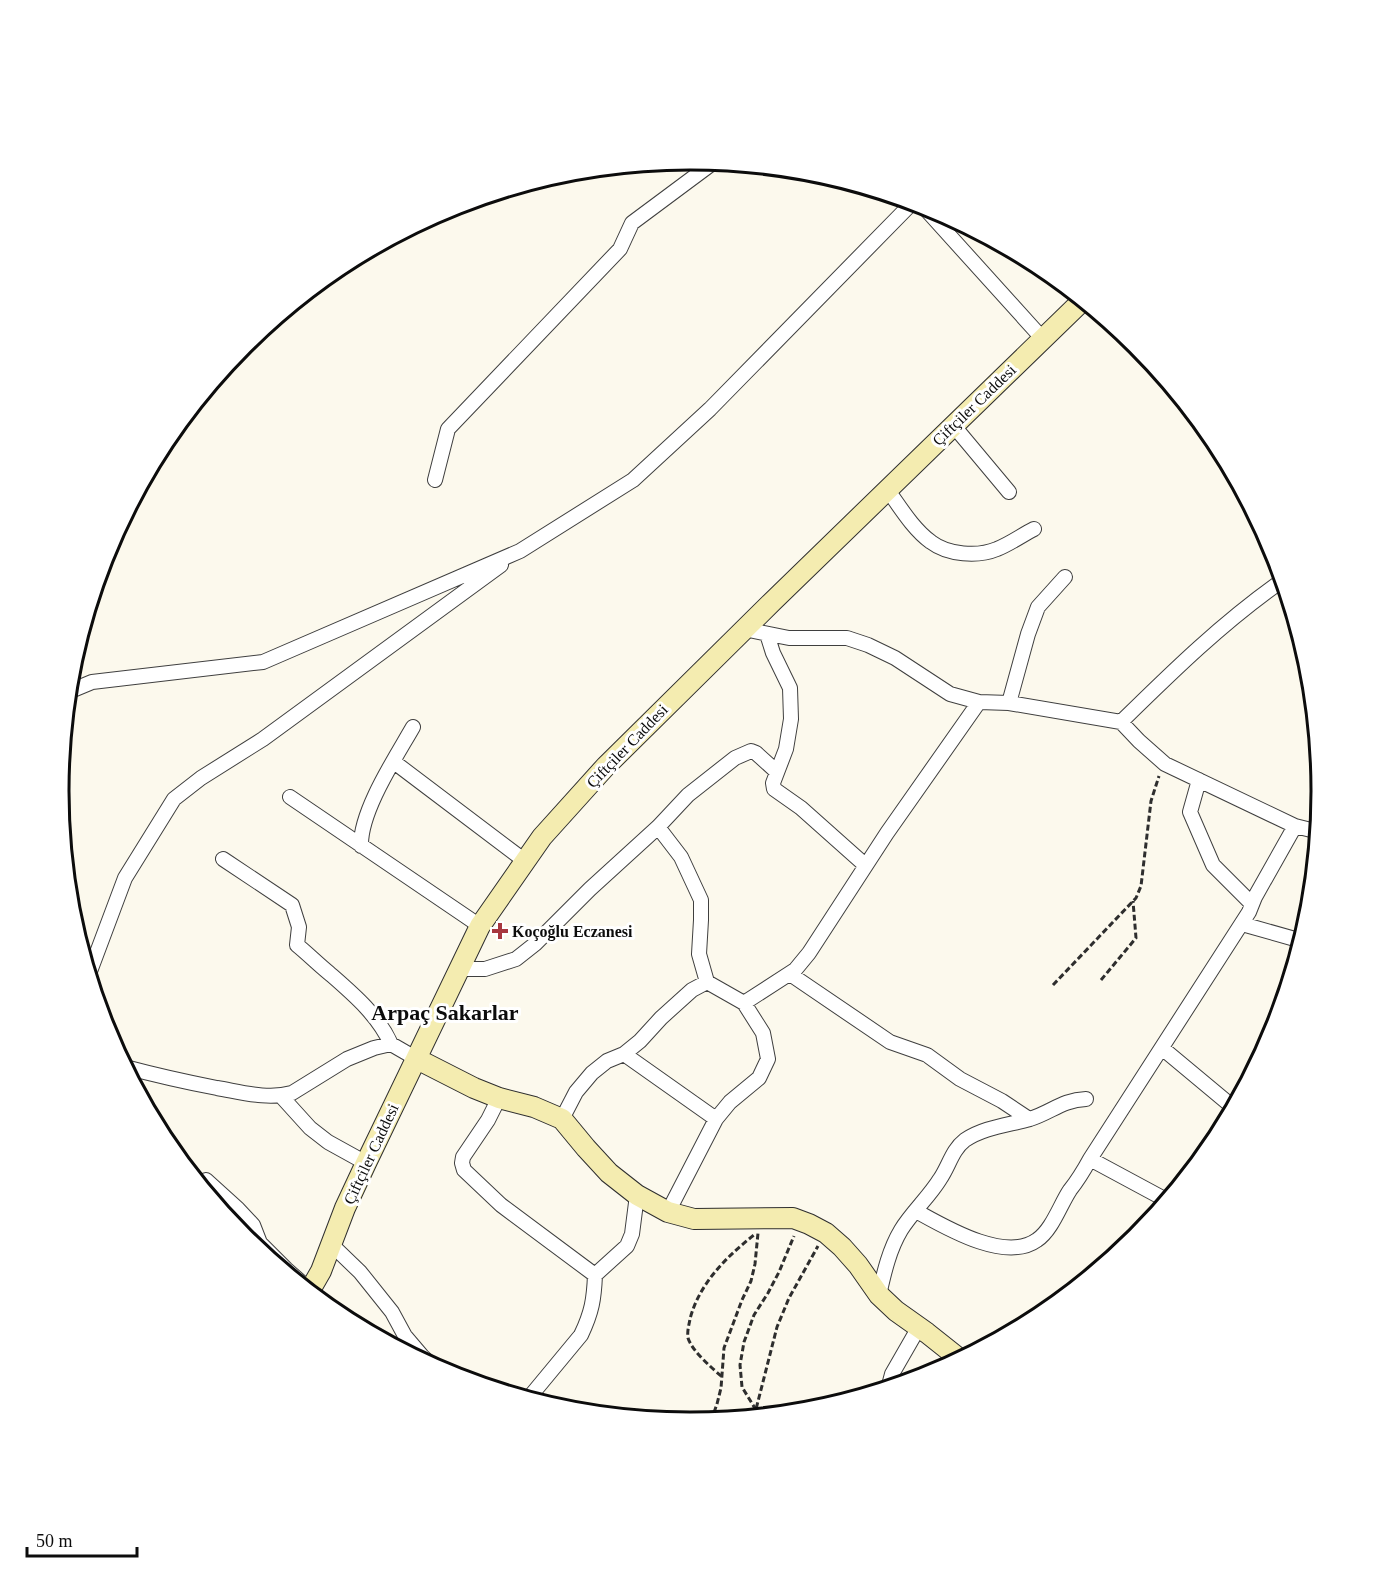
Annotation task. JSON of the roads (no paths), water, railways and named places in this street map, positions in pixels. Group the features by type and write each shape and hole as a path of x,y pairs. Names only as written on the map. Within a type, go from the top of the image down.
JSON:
{"street":[{"path":"435,480 448,429 620,249 632,223 703,170"},
{"path":"93,963 125,878 174,800 201,778 273,732 520,551 633,480 710,409 906,209"},
{"path":"936,221 1042,338"},
{"name":"Çiftçiler Caddesi","path":"312,1285 332,1245 345,1208 480,926 542,837 606,766 1077,305"},
{"path":"953,425 1009,492"},
{"path":"887,489 911,522 932,543 953,552 973,555 997,549 1034,529"},
{"path":"78,688 92,682 263,662 520,551"},
{"path":"1009,703 1028,634 1038,608 1065,577"},
{"path":"1121,722 1188,656 1233,616 1277,585"},
{"path":"744,629 789,638 847,638 895,658 950,694 979,702 1009,703 1121,722 1165,764 1296,826 1311,830"},
{"path":"767,634 773,653 790,688 791,719 786,749 773,783 774,789 801,808 866,866"},
{"path":"744,1003 795,970 819,939 866,866 979,702"},
{"path":"361,846 361,837 372,801 413,727"},
{"path":"459,969 485,969 516,958 535,944 590,889 658,827 688,795 735,758 751,752 756,753 777,772"},
{"path":"394,762 525,861"},
{"path":"1199,780 1190,812 1213,865 1252,904"},
{"path":"290,797 480,926"},
{"path":"916,1211 963,1236 1011,1248 1024,1247 1044,1234 1242,924 1296,826"},
{"path":"658,827 681,857 701,900 699,954 707,982 744,1003 763,1033 768,1059 759,1078 730,1102 716,1119 668,1212"},
{"path":"223,859 292,905 299,927 297,945 368,1009 385,1031 391,1044 474,1088 499,1098 534,1107 562,1119 609,1173 637,1195 668,1212 694,1219 759,1225 793,1218 826,1233 842,1246 879,1295 896,1311 954,1354"},
{"path":"1242,924 1294,939"},
{"path":"789,974 890,1042 927,1055 960,1079 1002,1101 1029,1119"},
{"path":"562,1119 576,1092 592,1073 607,1061 624,1054 692,990 707,982"},
{"path":"135,1069 247,1093 281,1096 292,1093 347,1059 391,1044"},
{"path":"1162,1048 1228,1103"},
{"path":"624,1054 716,1119"},
{"path":"281,1096 319,1135 366,1163"},
{"path":"499,1098 488,1120 463,1157 464,1170 501,1205 595,1275"},
{"path":"879,1295 885,1267 902,1229 941,1179 955,1151 964,1141 986,1130 1029,1119 1074,1100 1086,1099"},
{"path":"1090,1159 1161,1197"},
{"path":"206,1180 253,1225 258,1238"},
{"path":"533,1393 581,1335 594,1301 595,1275 627,1246 633,1234 637,1195"},
{"path":"332,1245 360,1272 392,1312 405,1336 416,1349"},
{"path":"890,1380 919,1327"}],"place":[{"name":"Koçoğlu Eczanesi","path":"500,931"}],"district":[{"name":"Arpaç Sakarlar","path":"445,1012"}]}
